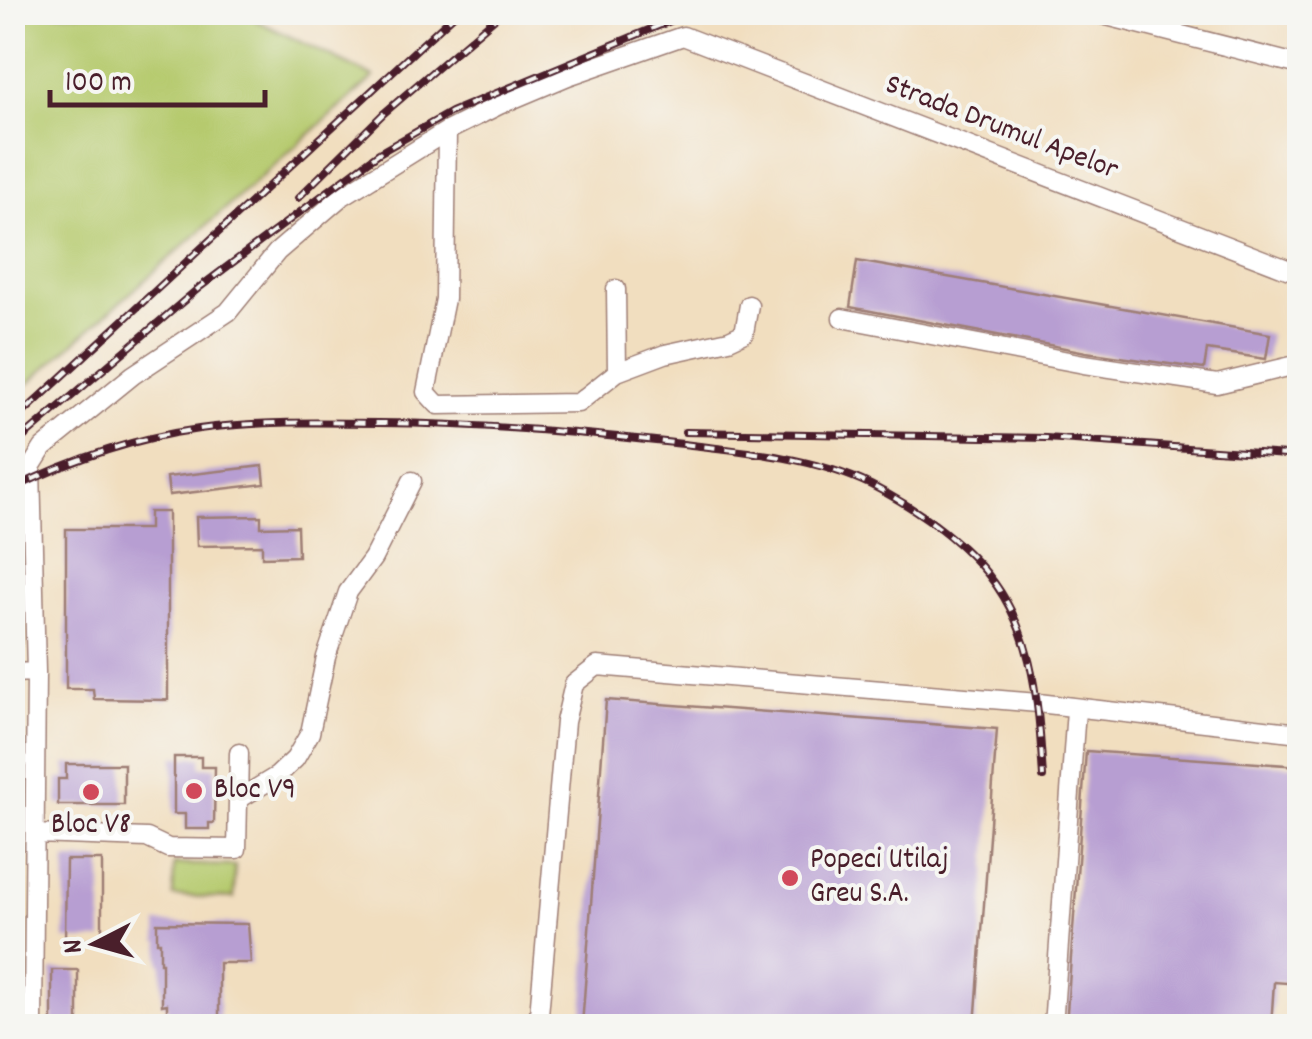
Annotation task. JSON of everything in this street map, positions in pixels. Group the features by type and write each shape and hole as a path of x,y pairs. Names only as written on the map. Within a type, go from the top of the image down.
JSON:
{"street":[{"path":"12,22 16,12"},
{"path":"1091,12 1300,65"},
{"name":"Strada Drumul Apelor","path":"447,131 568,76 683,36 1300,274"},
{"path":"447,131 445,299 426,392 438,405 578,403 617,372 665,354 744,334 749,305"},
{"path":"32,1026 36,672 31,467 43,448 133,376 228,312 277,252 342,197 447,131"},
{"path":"616,289 617,372"},
{"path":"842,318 1084,364 1217,384 1300,364"},
{"path":"239,799 277,776 296,759 310,733 330,642 348,592 373,558 412,481"},
{"path":"538,1026 565,722 574,684 597,666 1038,703 1300,733"},
{"path":"12,673 36,672"},
{"path":"1053,1026 1076,710"},
{"path":"12,848 35,841 148,838 168,848 237,849 240,753"}],"green space":[{"path":"29,13 241,13 374,77 13,397 12,50"},
{"path":"174,864 235,866 234,898 173,896"}],"building":[{"path":"857,261 1270,334 1266,359 1207,350 1204,369 1086,352 850,307"},
{"path":"263,466 265,484 169,495 167,477"},
{"path":"149,512 168,512 168,700 94,699 93,689 66,689 66,529 149,529"},
{"path":"261,516 261,527 297,526 298,556 262,557 262,545 197,546 196,517"},
{"name":"Popeci Utilaj Greu S.A.","path":"606,700 997,729 975,1026 582,1026"},
{"path":"1086,751 1300,766 1300,984 1274,982 1271,1026 1066,1026"},
{"name":"Bloc V9","path":"174,757 201,757 201,767 215,767 214,823 209,823 209,829 185,829 185,814 174,814"},
{"name":"Bloc V8","path":"66,764 124,764 124,805 58,805 58,779 66,779"},
{"path":"66,860 102,860 102,940 65,940"},
{"path":"157,923 248,924 251,963 219,963 219,1018 204,1018 204,1026 167,1026"},
{"path":"52,970 78,970 78,1026 52,1026"}],"railway":[{"path":"12,423 457,12"},
{"path":"298,198 383,114 502,12"},
{"path":"12,447 200,287 379,153 451,112 692,12"},
{"path":"12,489 80,460 151,438 221,426 289,423 558,431 797,460 847,475 900,501 969,553 998,588 1023,639 1030,665 1043,777"},
{"path":"685,432 1046,438 1300,456"}],"place":[{"name":"Bloc V9","path":"194,791"},
{"name":"Bloc V8","path":"91,792"},
{"name":"Popeci Utilaj Greu S.A.","path":"790,878"}]}
